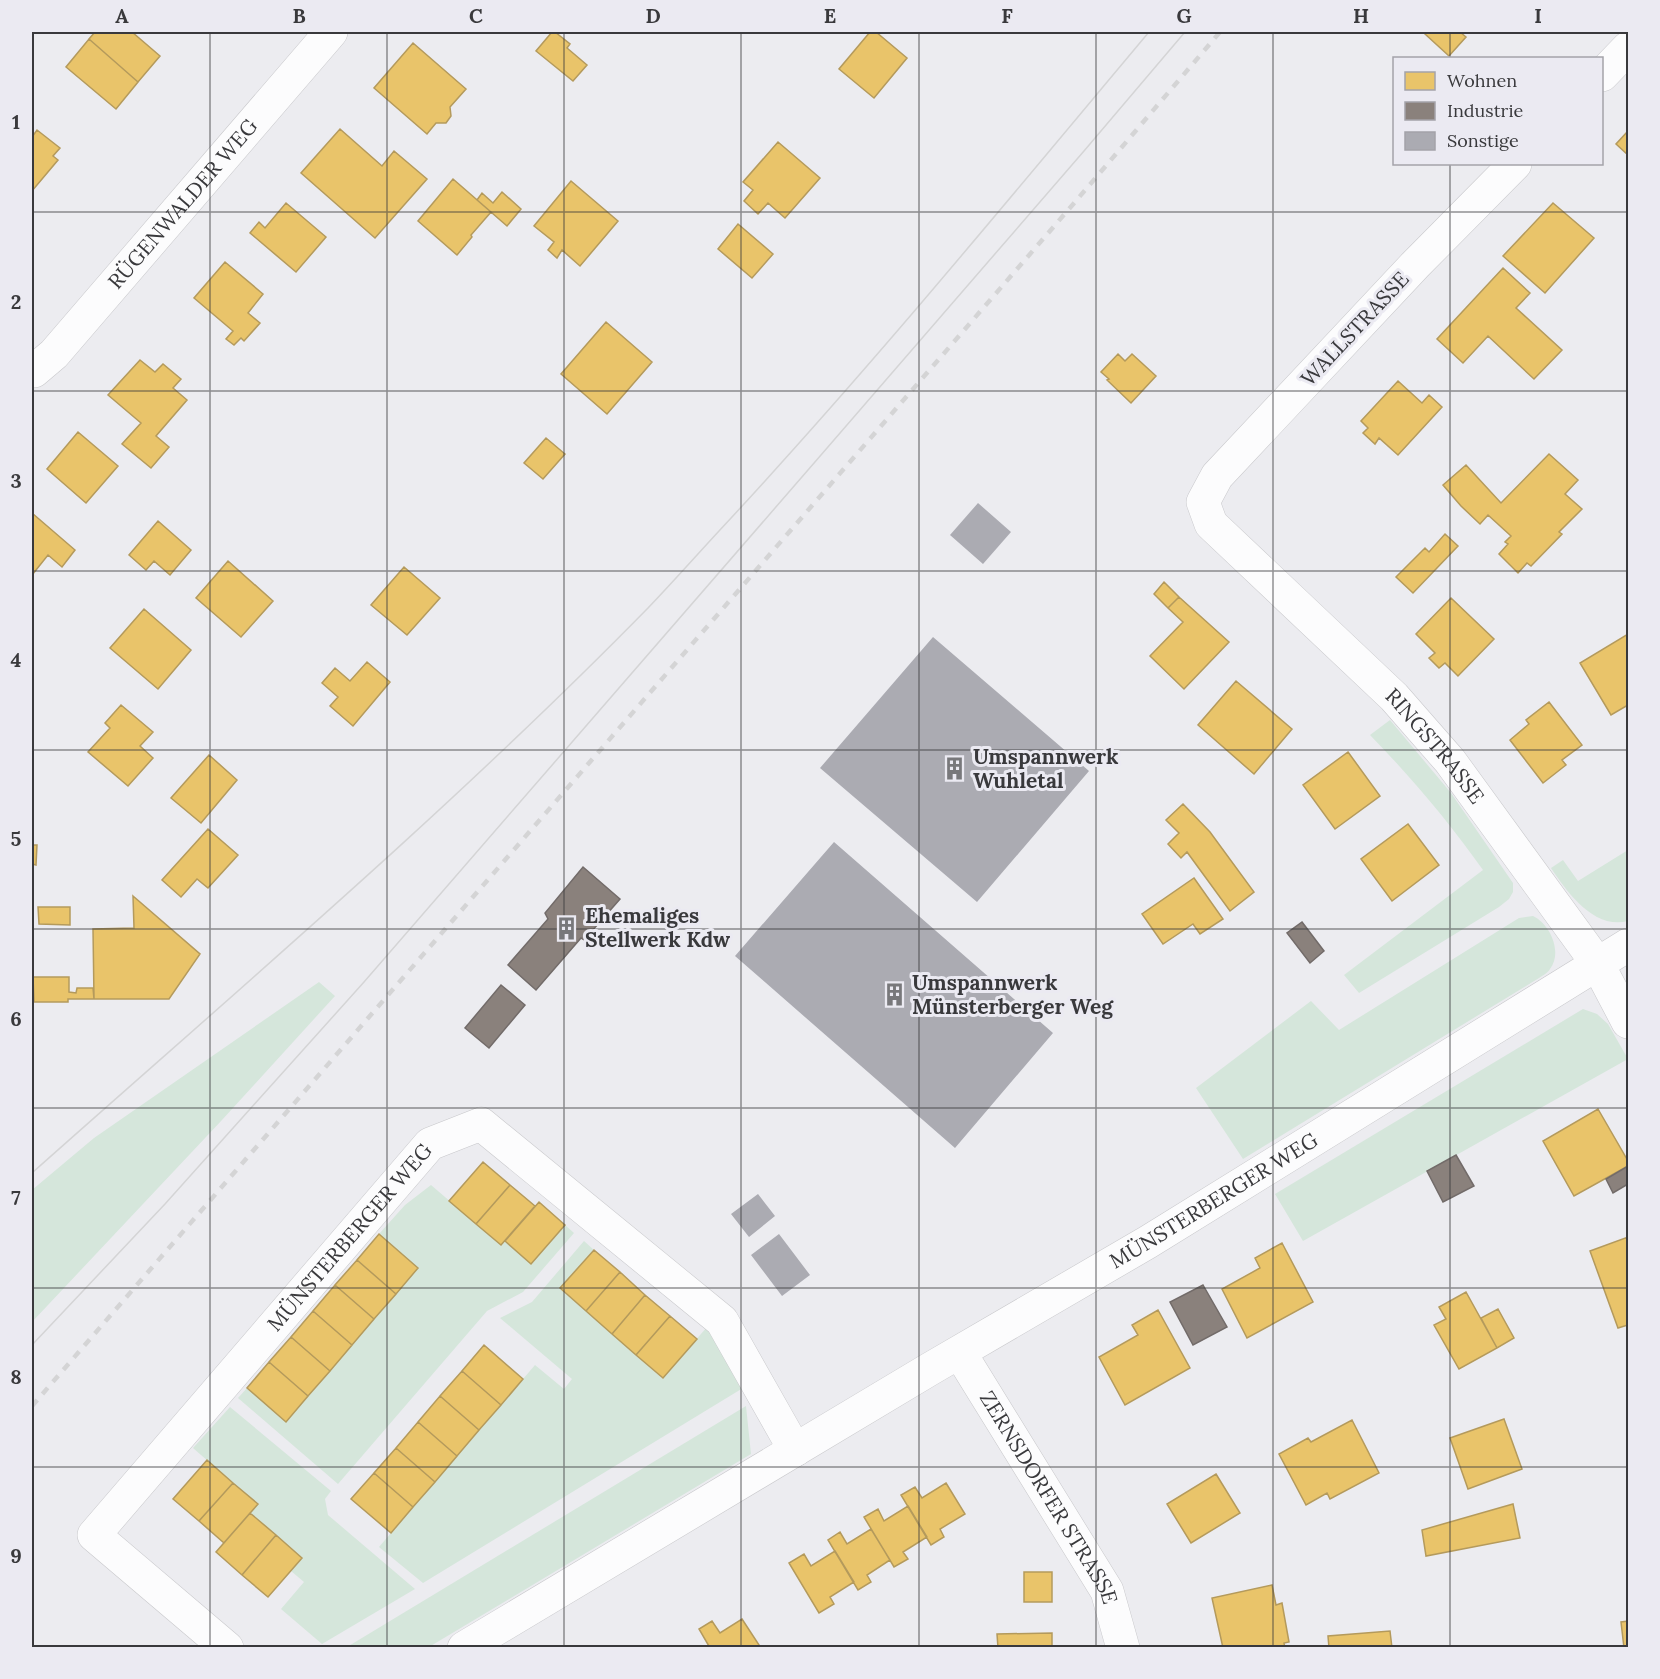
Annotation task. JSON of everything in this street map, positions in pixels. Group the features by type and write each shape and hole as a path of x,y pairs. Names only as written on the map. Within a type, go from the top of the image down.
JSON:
{"street":[{"name":"RÜGENWALDER WEG","path":"32,371 54,354 331,32"},
{"path":"1603,74 1629,48"},
{"name":"WALLSTRASSE","path":"1203,502 1218,476 1415,265 1514,165"},
{"name":"RINGSTRASSE","path":"1203,502 1211,524 1394,697 1450,761 1597,963 1629,1022"},
{"name":"MÜNSTERBERGER WEG","path":"464,1647 1148,1242 1629,945"},
{"name":"MÜNSTERBERGER WEG","path":"227,1647 94,1535 430,1144 481,1124 722,1321 795,1450"},
{"name":"ZERNSDORFER STRASSE","path":"960,1353 1107,1591 1123,1647"}],"green space":[{"path":"1390,720 1451,793 1513,883 1513,892 1509,899 1499,907 1359,993 1344,975 1483,870 1429,800 1370,735"},
{"path":"1628,850 1628,921 1604,920 1593,915 1573,898 1551,868 1563,860 1578,881"},
{"path":"1533,916 1545,925 1555,947 1554,962 1546,973 1243,1159 1196,1088 1311,1001 1339,1030 1519,918"},
{"path":"319,982 335,996 32,1322 32,1190 94,1138"},
{"path":"1583,1009 1597,1014 1608,1024 1628,1059 1303,1241 1275,1194"},
{"path":"431,1185 501,1245 505,1241 531,1264 565,1225 574,1233 523,1292 487,1311 338,1484 238,1398 247,1388 286,1422 418,1268 379,1234 405,1205"},
{"path":"584,1241 594,1250 561,1289 662,1378 708,1326 743,1388 423,1583 379,1547 535,1365 564,1389 572,1379 500,1318 532,1302"},
{"path":"746,1406 751,1454 429,1647 347,1647"},
{"path":"230,1407 331,1491 325,1499 328,1515 415,1589 322,1644 281,1609 304,1582 291,1571 302,1558 250,1513 257,1504 193,1448"}],"building: Wohnen":[{"path":"95,32 132,32 160,56 138,82 89,39"},
{"path":"552,32 570,44 567,48 587,65 573,81 536,51"},
{"path":"870,32 876,32 907,58 874,98 839,69"},
{"path":"1427,32 1460,32 1466,37 1449,56 1425,34"},
{"path":"89,39 138,82 116,109 66,67"},
{"path":"413,43 466,89 450,107 451,116 446,123 436,123 427,134 374,88"},
{"path":"340,129 382,166 394,151 427,179 375,238 301,173"},
{"path":"37,130 60,148 53,156 58,160 32,191 32,137"},
{"path":"1628,131 1628,155 1616,144"},
{"path":"778,142 820,178 785,218 768,203 758,214 744,201 753,190 743,182"},
{"path":"453,179 491,212 457,255 418,221"},
{"path":"571,181 618,221 580,266 562,250 557,258 548,250 554,242 534,226"},
{"path":"502,192 521,209 507,226 477,200 482,193 493,203"},
{"path":"286,203 326,237 296,272 250,233 259,222 265,228"},
{"path":"1553,203 1594,238 1545,293 1503,256"},
{"path":"738,224 773,254 752,278 718,249"},
{"path":"225,262 263,294 248,313 260,323 244,341 241,338 234,345 226,339 233,331 194,298"},
{"path":"1503,268 1530,293 1516,308 1562,350 1534,379 1488,336 1463,363 1437,339"},
{"path":"606,322 652,362 607,414 561,374"},
{"path":"1118,354 1125,361 1132,354 1156,376 1131,403 1101,372"},
{"path":"140,360 155,372 163,364 181,379 173,388 187,400 156,436 169,447 151,468 122,444 141,423 108,395"},
{"path":"1398,381 1422,403 1429,395 1442,407 1398,455 1379,438 1375,444 1363,433 1368,428 1361,421"},
{"path":"78,432 118,466 86,503 47,469"},
{"path":"546,438 565,454 543,479 524,463"},
{"path":"1549,454 1578,480 1565,494 1582,509 1559,532 1562,534 1531,566 1527,563 1518,573 1499,554 1508,544 1505,542 1511,536 1488,515 1480,524 1443,485 1466,465 1501,503"},
{"path":"32,513 75,550 62,567 48,555 32,575"},
{"path":"158,521 191,550 170,575 154,561 146,570 129,555"},
{"path":"1445,534 1458,546 1413,593 1396,577 1425,548 1429,552"},
{"path":"228,561 273,601 241,637 196,598"},
{"path":"404,567 440,598 407,635 371,605"},
{"path":"1164,582 1179,597 1168,608 1154,594"},
{"path":"1179,597 1229,642 1184,689 1150,656 1183,622 1168,608"},
{"path":"1451,598 1494,639 1458,676 1445,663 1439,668 1429,658 1435,653 1416,634"},
{"path":"144,609 191,650 158,689 110,648"},
{"path":"1628,634 1628,705 1611,715 1580,663"},
{"path":"367,662 390,682 353,726 330,706 338,697 322,683 335,668 350,681"},
{"path":"1236,681 1292,729 1254,774 1198,725"},
{"path":"1549,702 1582,745 1562,760 1566,765 1543,783 1510,740 1529,724 1526,720"},
{"path":"121,705 153,732 140,746 153,758 128,786 88,752 110,728 105,723"},
{"path":"1348,752 1380,796 1335,829 1303,785"},
{"path":"209,755 237,780 201,823 171,798"},
{"path":"1183,804 1210,832 1254,892 1230,911 1187,852 1181,858 1168,844 1179,833 1166,820"},
{"path":"1408,824 1439,865 1392,901 1361,859"},
{"path":"208,829 238,855 208,888 197,879 181,897 162,880"},
{"path":"32,845 37,845 36,865 32,864"},
{"path":"1194,878 1223,919 1200,934 1193,924 1163,944 1142,914"},
{"path":"133,896 200,954 169,999 94,999 93,929 134,928"},
{"path":"38,907 70,907 70,925 39,924"},
{"path":"33,977 69,977 69,992 76,993 77,988 93,988 94,999 34,1002"},
{"path":"1598,1109 1628,1161 1628,1166 1574,1196 1543,1141"},
{"path":"483,1162 510,1185 476,1224 449,1201"},
{"path":"510,1185 535,1206 501,1245 476,1224"},
{"path":"539,1202 565,1225 531,1264 505,1241"},
{"path":"379,1234 418,1268 396,1294 357,1260"},
{"path":"1628,1237 1628,1325 1618,1328 1590,1251"},
{"path":"1282,1243 1313,1302 1247,1338 1222,1289 1260,1268 1255,1258"},
{"path":"594,1250 620,1272 586,1311 560,1288"},
{"path":"357,1260 396,1294 374,1319 335,1285"},
{"path":"620,1272 645,1295 612,1334 586,1311"},
{"path":"335,1285 374,1319 352,1345 313,1311"},
{"path":"1466,1292 1497,1348 1459,1369 1434,1325 1446,1319 1439,1307"},
{"path":"645,1295 670,1316 636,1355 612,1334"},
{"path":"1498,1309 1514,1338 1497,1348 1481,1318"},
{"path":"1158,1310 1190,1368 1125,1405 1099,1357 1138,1335 1132,1325"},
{"path":"313,1311 352,1345 330,1371 291,1337"},
{"path":"670,1316 697,1339 663,1378 636,1355"},
{"path":"291,1337 330,1371 308,1396 269,1362"},
{"path":"484,1345 523,1379 501,1405 462,1371"},
{"path":"269,1362 308,1396 286,1422 247,1388"},
{"path":"462,1371 501,1405 479,1430 440,1396"},
{"path":"440,1396 479,1430 457,1456 418,1422"},
{"path":"1504,1419 1522,1469 1468,1489 1450,1438"},
{"path":"1352,1420 1379,1473 1330,1499 1327,1493 1306,1505 1279,1454 1308,1438 1311,1442"},
{"path":"418,1422 457,1456 435,1482 396,1448"},
{"path":"396,1448 435,1482 413,1507 374,1473"},
{"path":"207,1460 233,1483 199,1521 173,1499"},
{"path":"374,1473 413,1507 391,1533 351,1499"},
{"path":"1216,1474 1240,1513 1191,1543 1167,1504"},
{"path":"233,1483 258,1504 224,1543 199,1521"},
{"path":"946,1483 965,1514 940,1529 944,1537 931,1545 901,1495 915,1487 922,1498"},
{"path":"1513,1504 1520,1538 1426,1556 1422,1530"},
{"path":"908,1506 927,1537 903,1552 908,1559 894,1567 864,1517 878,1509 884,1521"},
{"path":"250,1513 276,1535 242,1575 216,1552"},
{"path":"871,1529 890,1560 867,1575 871,1582 858,1590 828,1540 840,1532 847,1544"},
{"path":"276,1535 302,1558 268,1597 242,1575"},
{"path":"835,1551 854,1582 830,1597 834,1604 819,1613 789,1563 804,1554 811,1566"},
{"path":"1024,1572 1052,1572 1052,1602 1024,1602"},
{"path":"1272,1585 1276,1605 1282,1603 1289,1642 1284,1643 1285,1648 1223,1648 1212,1598"},
{"path":"742,1619 761,1648 710,1648 699,1629 712,1621 720,1633"},
{"path":"1628,1621 1628,1648 1624,1648 1621,1622"},
{"path":"1390,1631 1392,1648 1329,1648 1328,1636"},
{"path":"1052,1633 1052,1648 998,1648 997,1634"}],"building: Industrie":[{"name":"Ehemaliges Stellwerk Kdw","path":"583,867 620,899 584,940 581,938 536,990 508,965 548,919 545,913"},
{"path":"1302,922 1324,951 1310,963 1287,933"},
{"path":"501,985 525,1005 489,1048 465,1028"},
{"path":"1456,1155 1474,1186 1443,1202 1427,1171"},
{"path":"1628,1166 1628,1184 1613,1193 1606,1179"},
{"path":"1203,1285 1227,1327 1193,1345 1170,1302"}],"building: Sonstige":[{"path":"978,503 1011,532 983,564 950,535"},
{"name":"Umspannwerk Wuhletal","path":"933,637 1089,771 977,902 820,768"},
{"name":"Umspannwerk Münsterberger Weg","path":"834,842 1053,1033 955,1148 735,956"},
{"path":"758,1194 775,1216 749,1237 731,1214"},
{"path":"779,1234 810,1275 782,1296 751,1255"}],"tram line":[{"path":"32,1173 422,825 574,682 648,608 884,347 1149,32"},
{"path":"32,1345 165,1204 364,982 1185,32"}],"railway":[{"path":"32,1406 1220,32"}],"place":[{"name":"Umspannwerk Wuhletal","path":"955,769"},
{"name":"Ehemaliges Stellwerk Kdw","path":"567,928"},
{"name":"Umspannwerk Münsterberger Weg","path":"894,995"}]}
